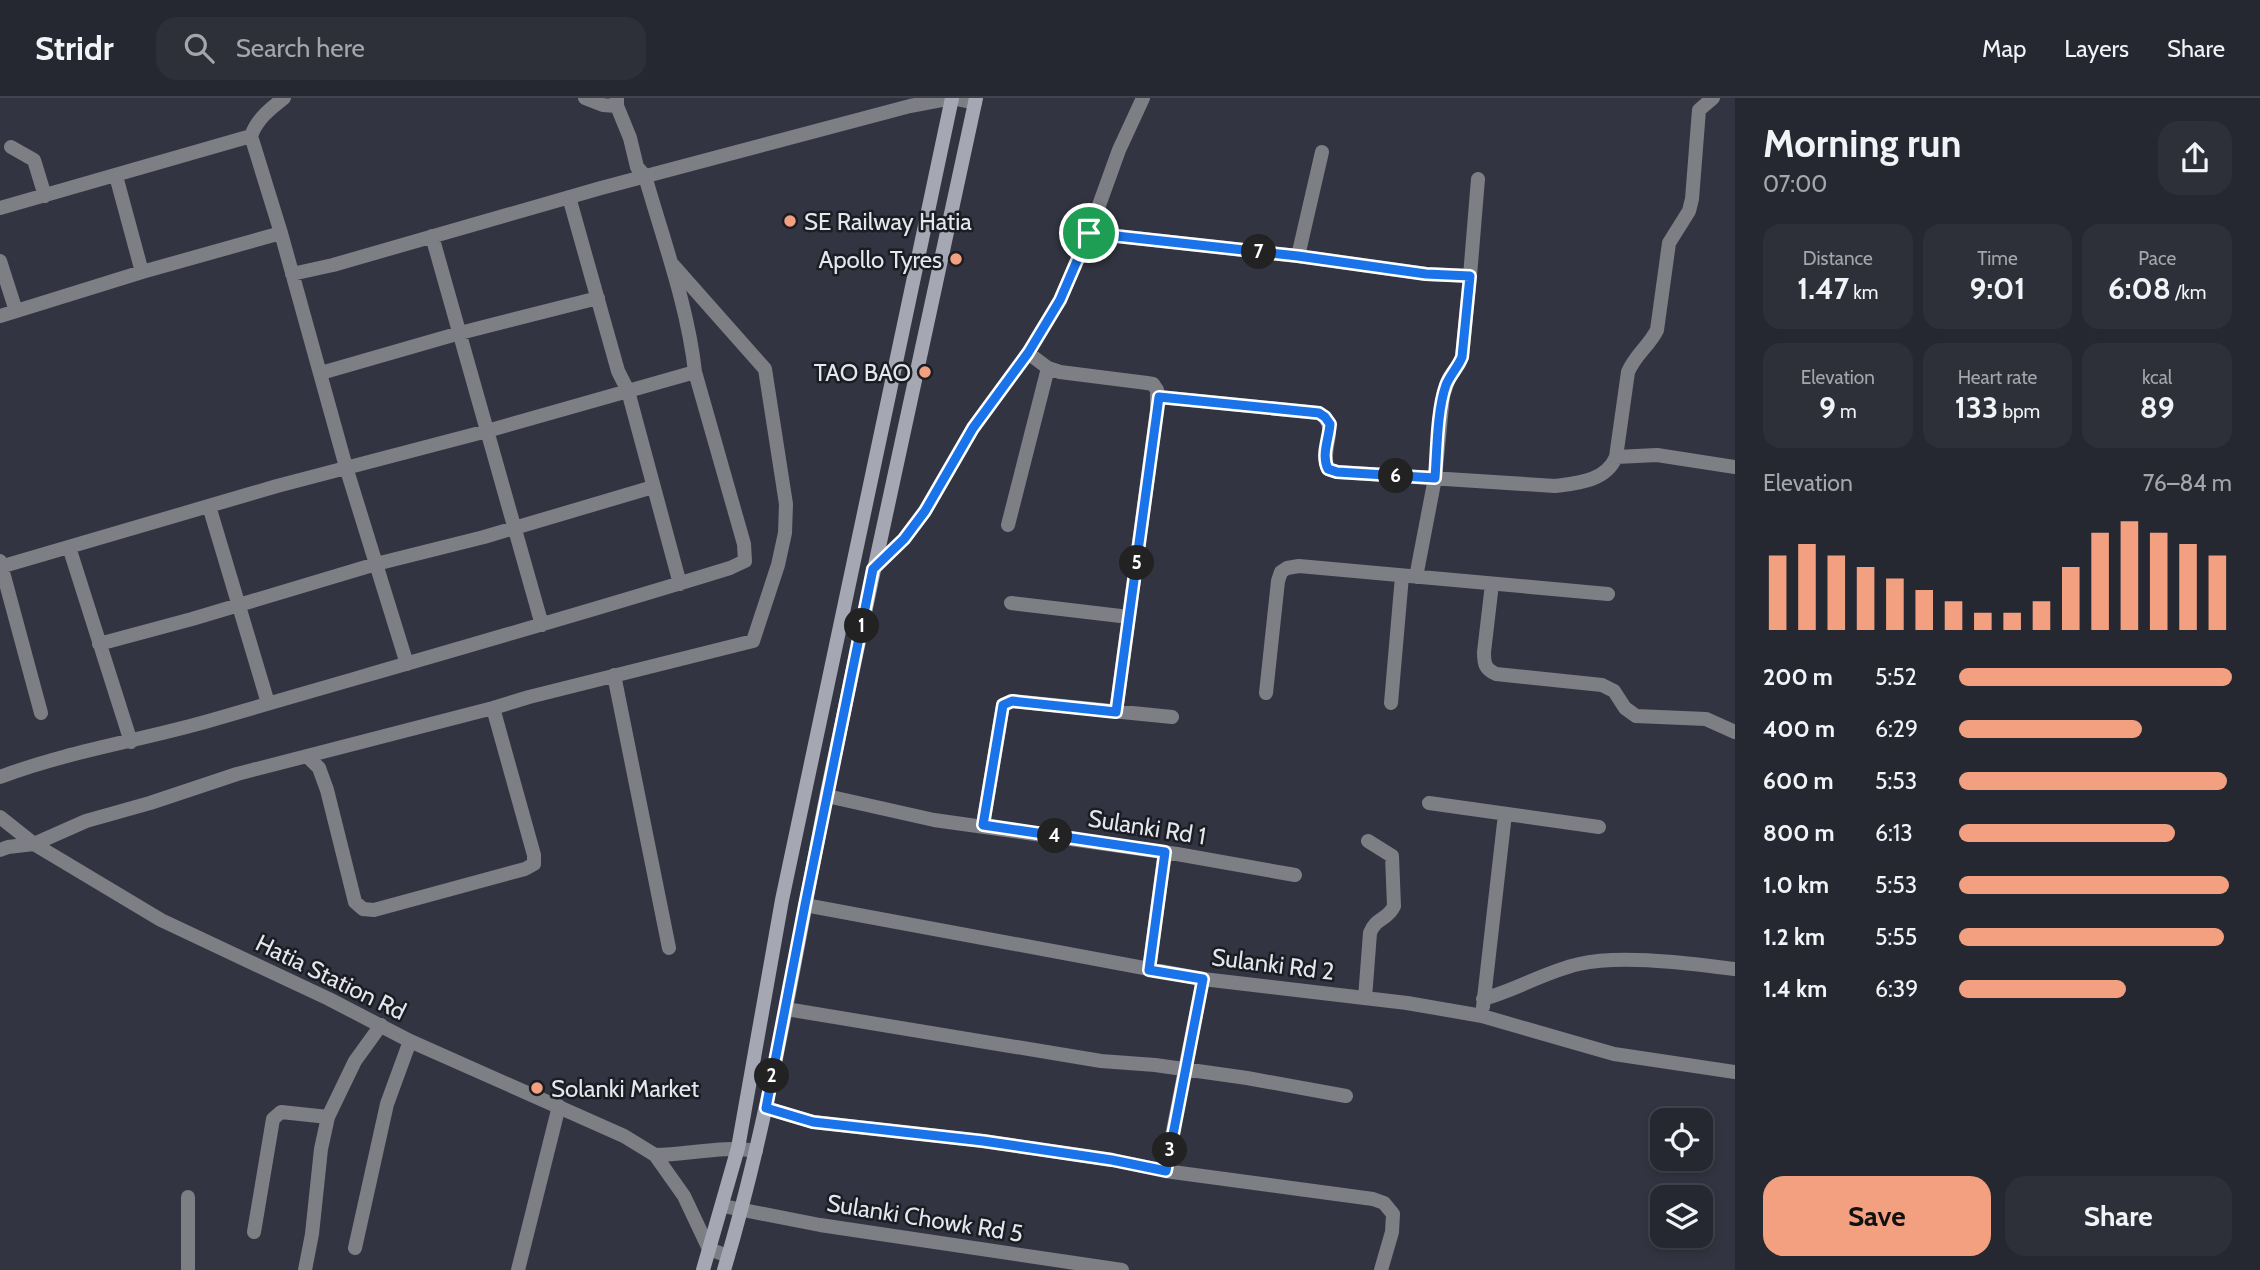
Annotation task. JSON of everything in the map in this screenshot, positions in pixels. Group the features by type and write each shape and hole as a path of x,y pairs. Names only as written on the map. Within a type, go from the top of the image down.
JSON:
{"main road":[{"path":"703,1270 738,1148 785,888 952,98"},
{"path":"726,1263 742,1211 766,1108 873,569 976,100"}],"street":[{"path":"284,98 268,111 251,136 346,467 407,664"},
{"path":"0,777 542,625 680,584 745,561 744,544 695,372 693,351 645,176 637,167 617,102 603,105 585,98"},
{"path":"292,274 910,106 952,98 976,100"},
{"path":"873,569 904,539 925,511 973,428 1028,353 1064,292 1119,150 1143,98"},
{"path":"1159,397 1319,413 1330,424 1325,463 1328,469 1337,472 1555,486 1581,483 1603,474 1613,465 1616,457 1628,372 1633,360 1651,342 1657,330 1669,243 1689,211 1692,199 1699,110 1713,98"},
{"path":"0,208 251,136"},
{"path":"11,147 34,160 45,196"},
{"path":"1298,256 1322,152"},
{"path":"116,176 142,272"},
{"path":"1391,703 1409,577 1435,478 1443,396 1449,378 1462,357 1478,179"},
{"path":"569,197 622,382 628,391 680,584"},
{"path":"0,316 281,233"},
{"path":"1089,233 1298,256 1426,274 1470,276"},
{"path":"432,236 542,625"},
{"path":"0,261 16,311"},
{"path":"0,850 34,844 86,821 237,774 753,641 778,565 785,533 786,504 765,369 669,261"},
{"path":"321,373 460,333 598,298"},
{"path":"1028,353 1048,368 1067,373 1153,384 1159,397 1116,712"},
{"path":"1008,525 1048,368"},
{"path":"41,713 1,565 695,372"},
{"path":"1616,457 1657,455 1735,467"},
{"path":"99,644 653,487"},
{"path":"209,506 268,703"},
{"path":"69,547 131,742"},
{"path":"1266,693 1280,572 1287,568 1299,566 1608,594"},
{"path":"1492,584 1484,652 1484,663 1488,670 1496,674 1602,685 1614,691 1625,708 1636,716 1706,719 1735,732"},
{"path":"1012,603 1129,617"},
{"path":"614,675 669,948"},
{"path":"983,825 1005,702 1172,717"},
{"path":"309,757 319,768 355,902 363,909 374,910 450,891 534,864 534,855 493,708"},
{"name":"Sulanki Rd 1","path":"827,796 934,820 1165,852 1294,875"},
{"path":"1429,803 1599,827"},
{"path":"1482,1016 1505,814"},
{"name":"Hatia Station Rd","path":"0,817 34,844 161,920 410,1041 624,1136 655,1156"},
{"path":"1364,998 1370,933 1374,924 1391,913 1394,906 1392,856 1368,841"},
{"path":"1149,970 1165,852"},
{"name":"Sulanki Rd 2","path":"805,905 1203,979 1364,998 1482,1016 1614,1054 1735,1072"},
{"path":"1483,999 1507,993 1567,967 1590,962 1670,962 1735,970"},
{"path":"1166,1171 1203,979"},
{"path":"786,1009 1101,1061 1247,1078 1346,1096"},
{"path":"305,1270 312,1234 321,1149 328,1117 355,1061 381,1025"},
{"path":"355,1248 387,1104 410,1041"},
{"path":"518,1270 559,1106"},
{"path":"766,1108 813,1122 983,1141 1112,1160 1166,1171 1373,1199 1389,1208 1394,1221 1381,1270"},
{"path":"254,1232 276,1114 281,1112 328,1117"},
{"path":"655,1156 738,1148 756,1151"},
{"path":"655,1156 684,1196 709,1249 726,1263"},
{"path":"188,1197 188,1270"},
{"name":"Sulanki Chowk Rd 5","path":"723,1206 937,1243 1122,1270"}],"place":[{"name":"SE Railway Hatia","path":"790,221"},
{"name":"Apollo Tyres","path":"956,259"},
{"name":"TAO BAO","path":"925,372"},
{"name":"Solanki Market","path":"537,1088"}],"route":[{"path":"1089,233 1361,263 1426,274 1470,276 1462,357 1449,378 1443,396 1435,478 1337,472 1328,469 1325,455 1330,424 1319,413 1159,397 1116,712 1012,701 1003,705 983,825 1165,852 1149,970 1203,979 1166,1171 1112,1160 983,1141 813,1122 766,1108 873,569 904,539 925,511 973,428 1028,353 1060,300 1089,233"}]}
